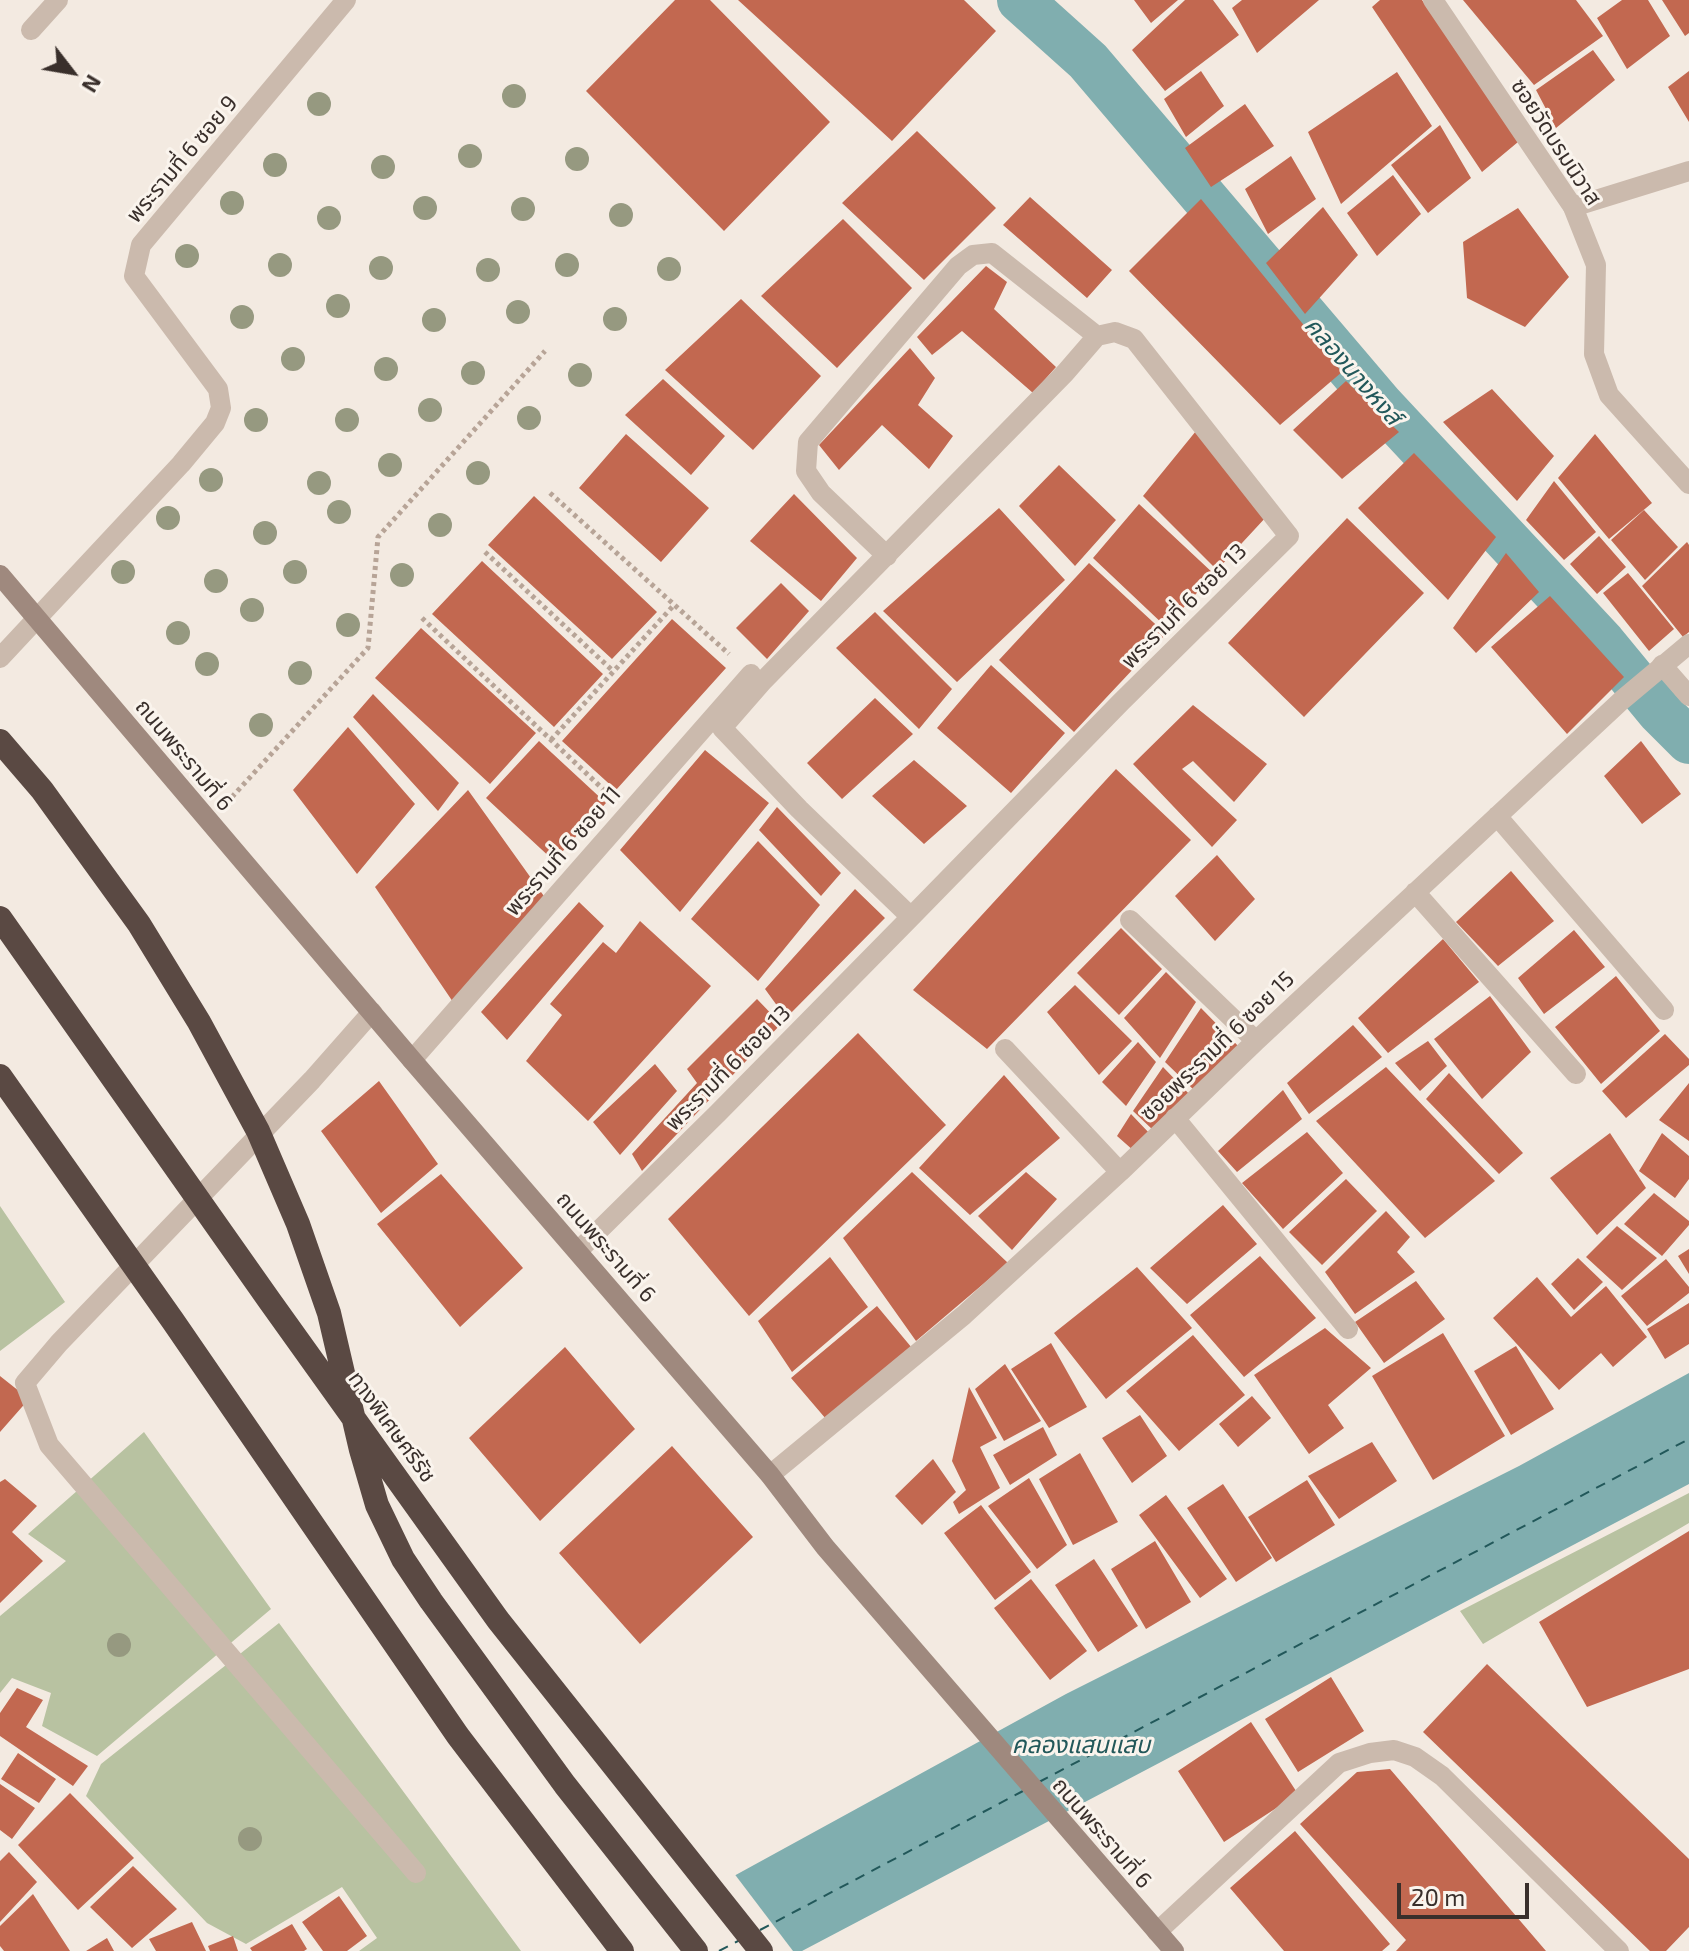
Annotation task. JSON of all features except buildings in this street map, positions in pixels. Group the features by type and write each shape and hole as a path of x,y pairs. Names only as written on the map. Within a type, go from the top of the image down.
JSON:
{"highway":[{"path":"0,741 42,790 139,924 199,1022 258,1131 298,1224 329,1313 377,1505 403,1559 565,1785 696,1951"},
{"name":"ทางพิเศษศรีรัช","path":"0,918 498,1620 761,1951"},
{"path":"0,1076 173,1321 458,1736 622,1951"}],"main road":[{"name":"ถนนพระรามที่ 6","path":"0,575 770,1475 825,1547 1174,1951"}],"street":[{"path":"31,30 58,0"},
{"name":"พระรามที่ 6 ซอย 9","path":"0,658 215,423 221,408 218,389 134,276 141,245 346,0"},
{"name":"ซอยวัดบรมนิวาส","path":"1433,0 1573,207 1596,265 1594,354 1609,395 1689,484"},
{"path":"1573,207 1689,171"},
{"path":"887,556 821,493 806,471 808,442 958,266 973,255 992,253 1097,336 1065,373 887,556 763,681 722,728 799,809 911,917"},
{"name":"พระรามที่ 6 ซอย 13","path":"578,1251 1289,536 1134,339 1115,332 1097,336"},
{"name":"ซอยพระรามที่ 6 ซอย 15","path":"770,1475 964,1315 1622,700 1689,644"},
{"path":"1661,667 1689,696"},
{"name":"พระรามที่ 6 ซอย 11","path":"412,1060 751,674"},
{"path":"1497,816 1664,1010"},
{"path":"1415,892 1576,1074"},
{"path":"1130,920 1256,1041"},
{"path":"372,1012 312,1080 59,1343 25,1383 49,1445 416,1873"},
{"path":"1005,1049 1120,1172"},
{"path":"1175,1118 1348,1329"},
{"path":"1152,1927 1339,1763 1370,1753 1394,1750 1415,1757 1442,1776 1619,1951"}],"path":[{"path":"210,822 368,648 378,537 545,351"},
{"path":"550,493 751,674"},
{"path":"485,552 613,671"},
{"path":"551,740 674,605"},
{"path":"422,618 628,813"}],"green space":[{"path":"0,1206 65,1302 0,1351"},
{"path":"144,1432 271,1609 97,1756 42,1726 51,1693 12,1678 0,1693 0,1616 66,1561 28,1534"},
{"path":"1689,1493 1689,1523 1483,1644 1460,1611"},
{"path":"279,1623 521,1951 359,1951 377,1938 342,1887 246,1944 207,1923 86,1796 101,1764"}],"water":[{"name":"คลองแสนแสบ","path":"1689,1373 1689,1484 802,1951 597,1951 1066,1694 1519,1466"}],"pier":[{"path":"733,1872 793,1951 593,1951 595,1947"}],"waterway":[{"name":"คลองนางหงส์","path":"1020,0 1088,61 1380,404 1603,643 1659,711 1689,741"}],"ferry route":[{"path":"1039,1782 1689,1439"},
{"path":"760,1930 1023,1791"},
{"path":"719,1951 740,1940"}]}
